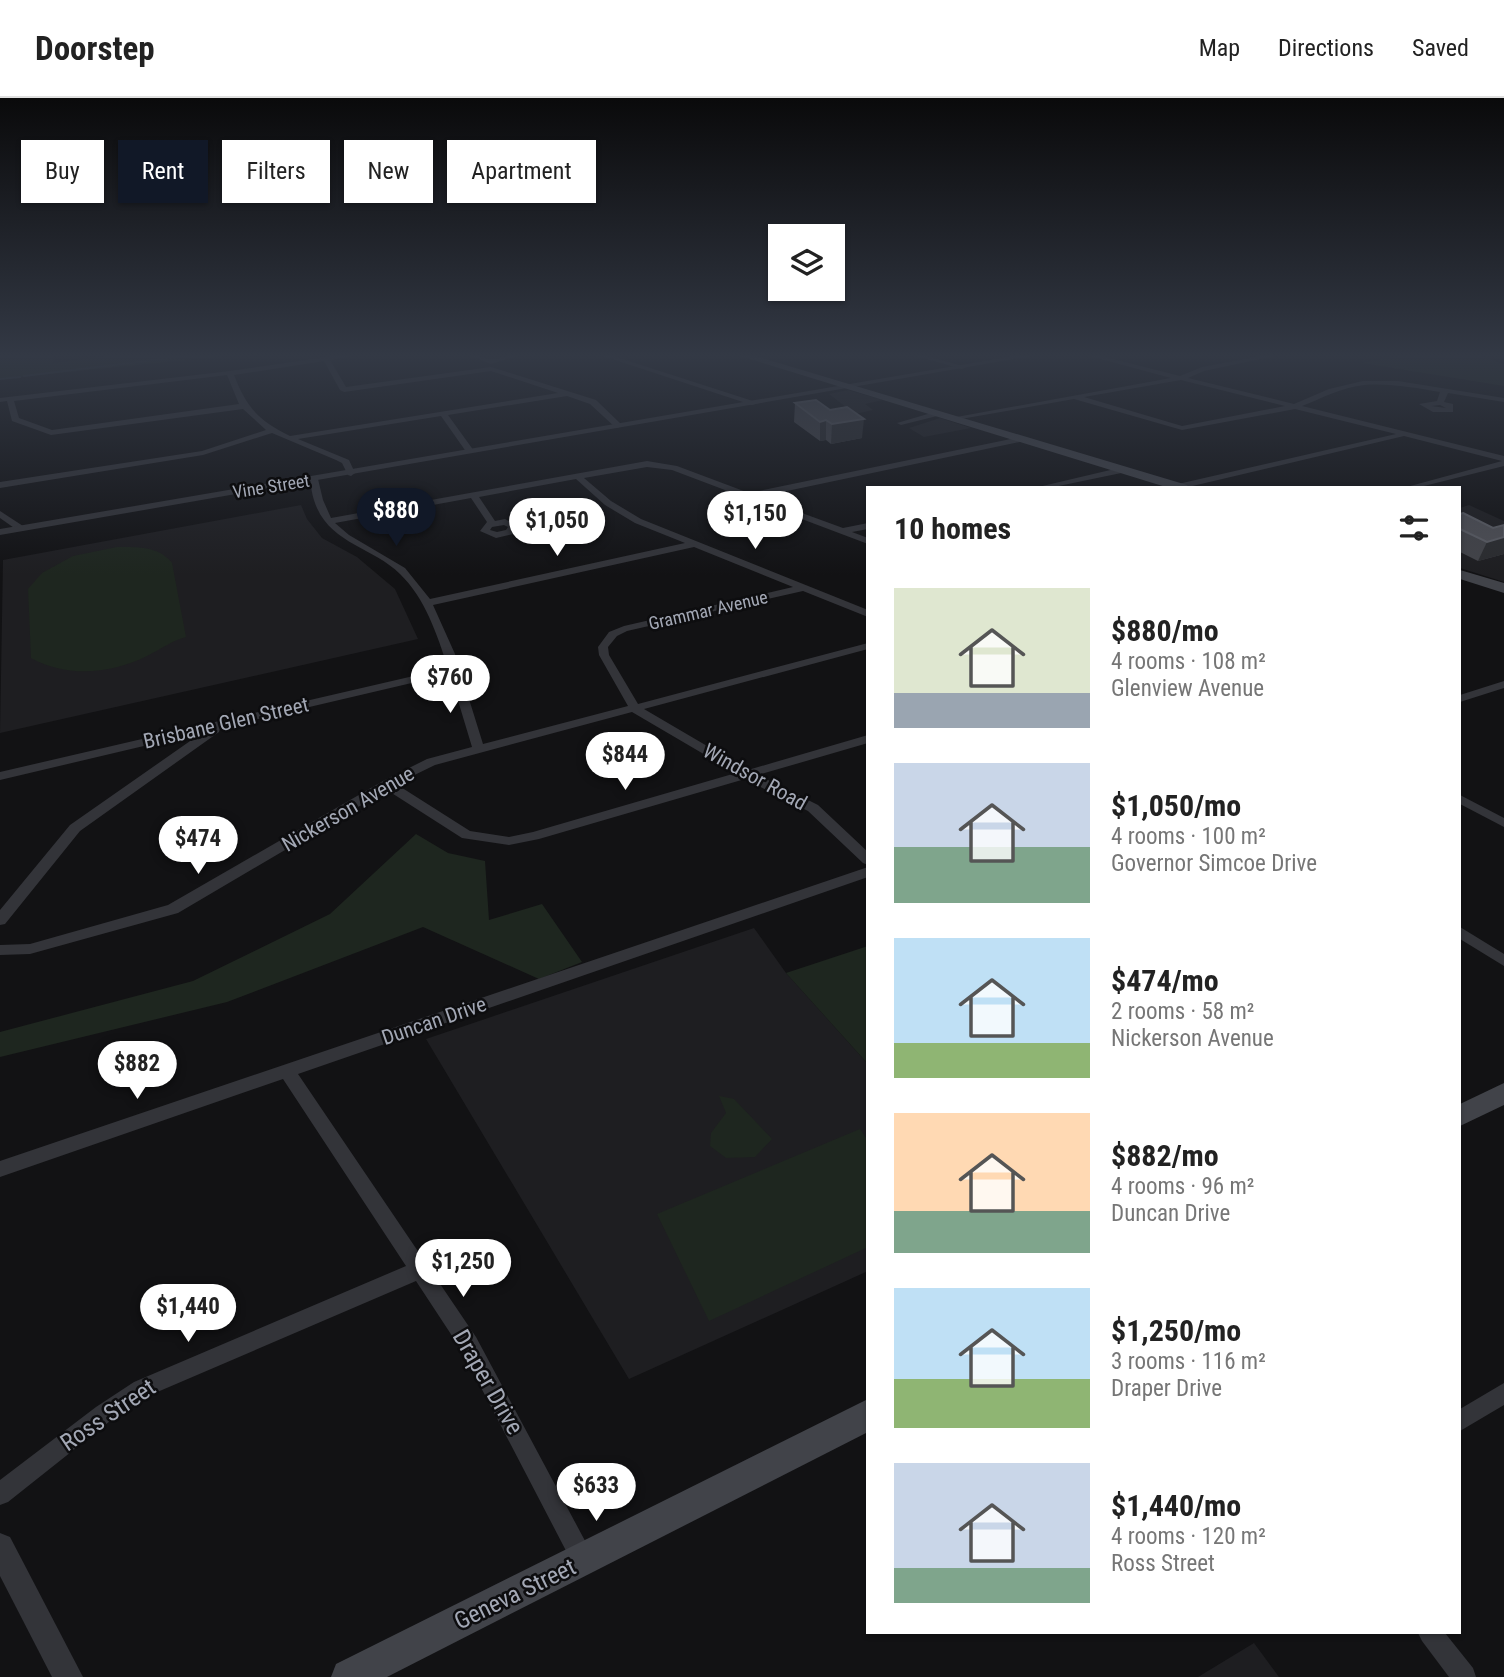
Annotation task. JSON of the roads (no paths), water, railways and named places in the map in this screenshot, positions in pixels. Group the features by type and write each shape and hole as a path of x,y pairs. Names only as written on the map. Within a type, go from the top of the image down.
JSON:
{"main road":[{"path":"985,428 1177,486"},
{"path":"1461,574 1504,588"},
{"path":"1461,1115 1504,1093"},
{"name":"Geneva Street","path":"349,1677 866,1416"}],"street":[{"path":"37,428 51,433 89,428"},
{"path":"271,428 339,458 346,462 351,473"},
{"path":"291,438 356,428"},
{"path":"453,428 470,451"},
{"name":"Vine Street","path":"0,532 609,428"},
{"path":"1376,428 1504,461"},
{"path":"0,485 203,453 274,430"},
{"path":"1184,486 1405,435"},
{"path":"748,496 1021,439"},
{"path":"1414,486 1504,461"},
{"path":"329,521 634,466 665,466 866,540"},
{"path":"1047,486 1123,470"},
{"path":"578,476 595,494 625,514 866,613"},
{"path":"314,479 319,503 329,521 344,538 404,572 426,603 441,634 479,750"},
{"path":"473,495 492,523"},
{"path":"0,514 20,528"},
{"path":"843,531 866,526"},
{"path":"426,603 694,544"},
{"name":"Grammar Avenue","path":"613,634 803,588"},
{"name":"Windsor Road","path":"613,634 603,647 604,655 635,709 746,774 813,808 866,858"},
{"name":"Nickerson Avenue","path":"0,950 30,949 173,909 387,784 431,762 866,647"},
{"name":"Brisbane Glen Street","path":"0,776 453,670"},
{"path":"1461,699 1504,684"},
{"path":"0,919 75,828 222,724"},
{"path":"387,784 467,835 509,841 866,740"},
{"path":"1461,800 1504,824"},
{"name":"Duncan Drive","path":"0,1169 866,873"},
{"path":"1461,933 1504,961"},
{"name":"Draper Drive","path":"287,1072 469,1344 583,1560"},
{"name":"Ross Street","path":"0,1494 103,1414 141,1389 419,1270"},
{"path":"1461,1420 1504,1393"},
{"path":"0,1547 68,1677"},
{"path":"1431,1634 1464,1677"}]}
